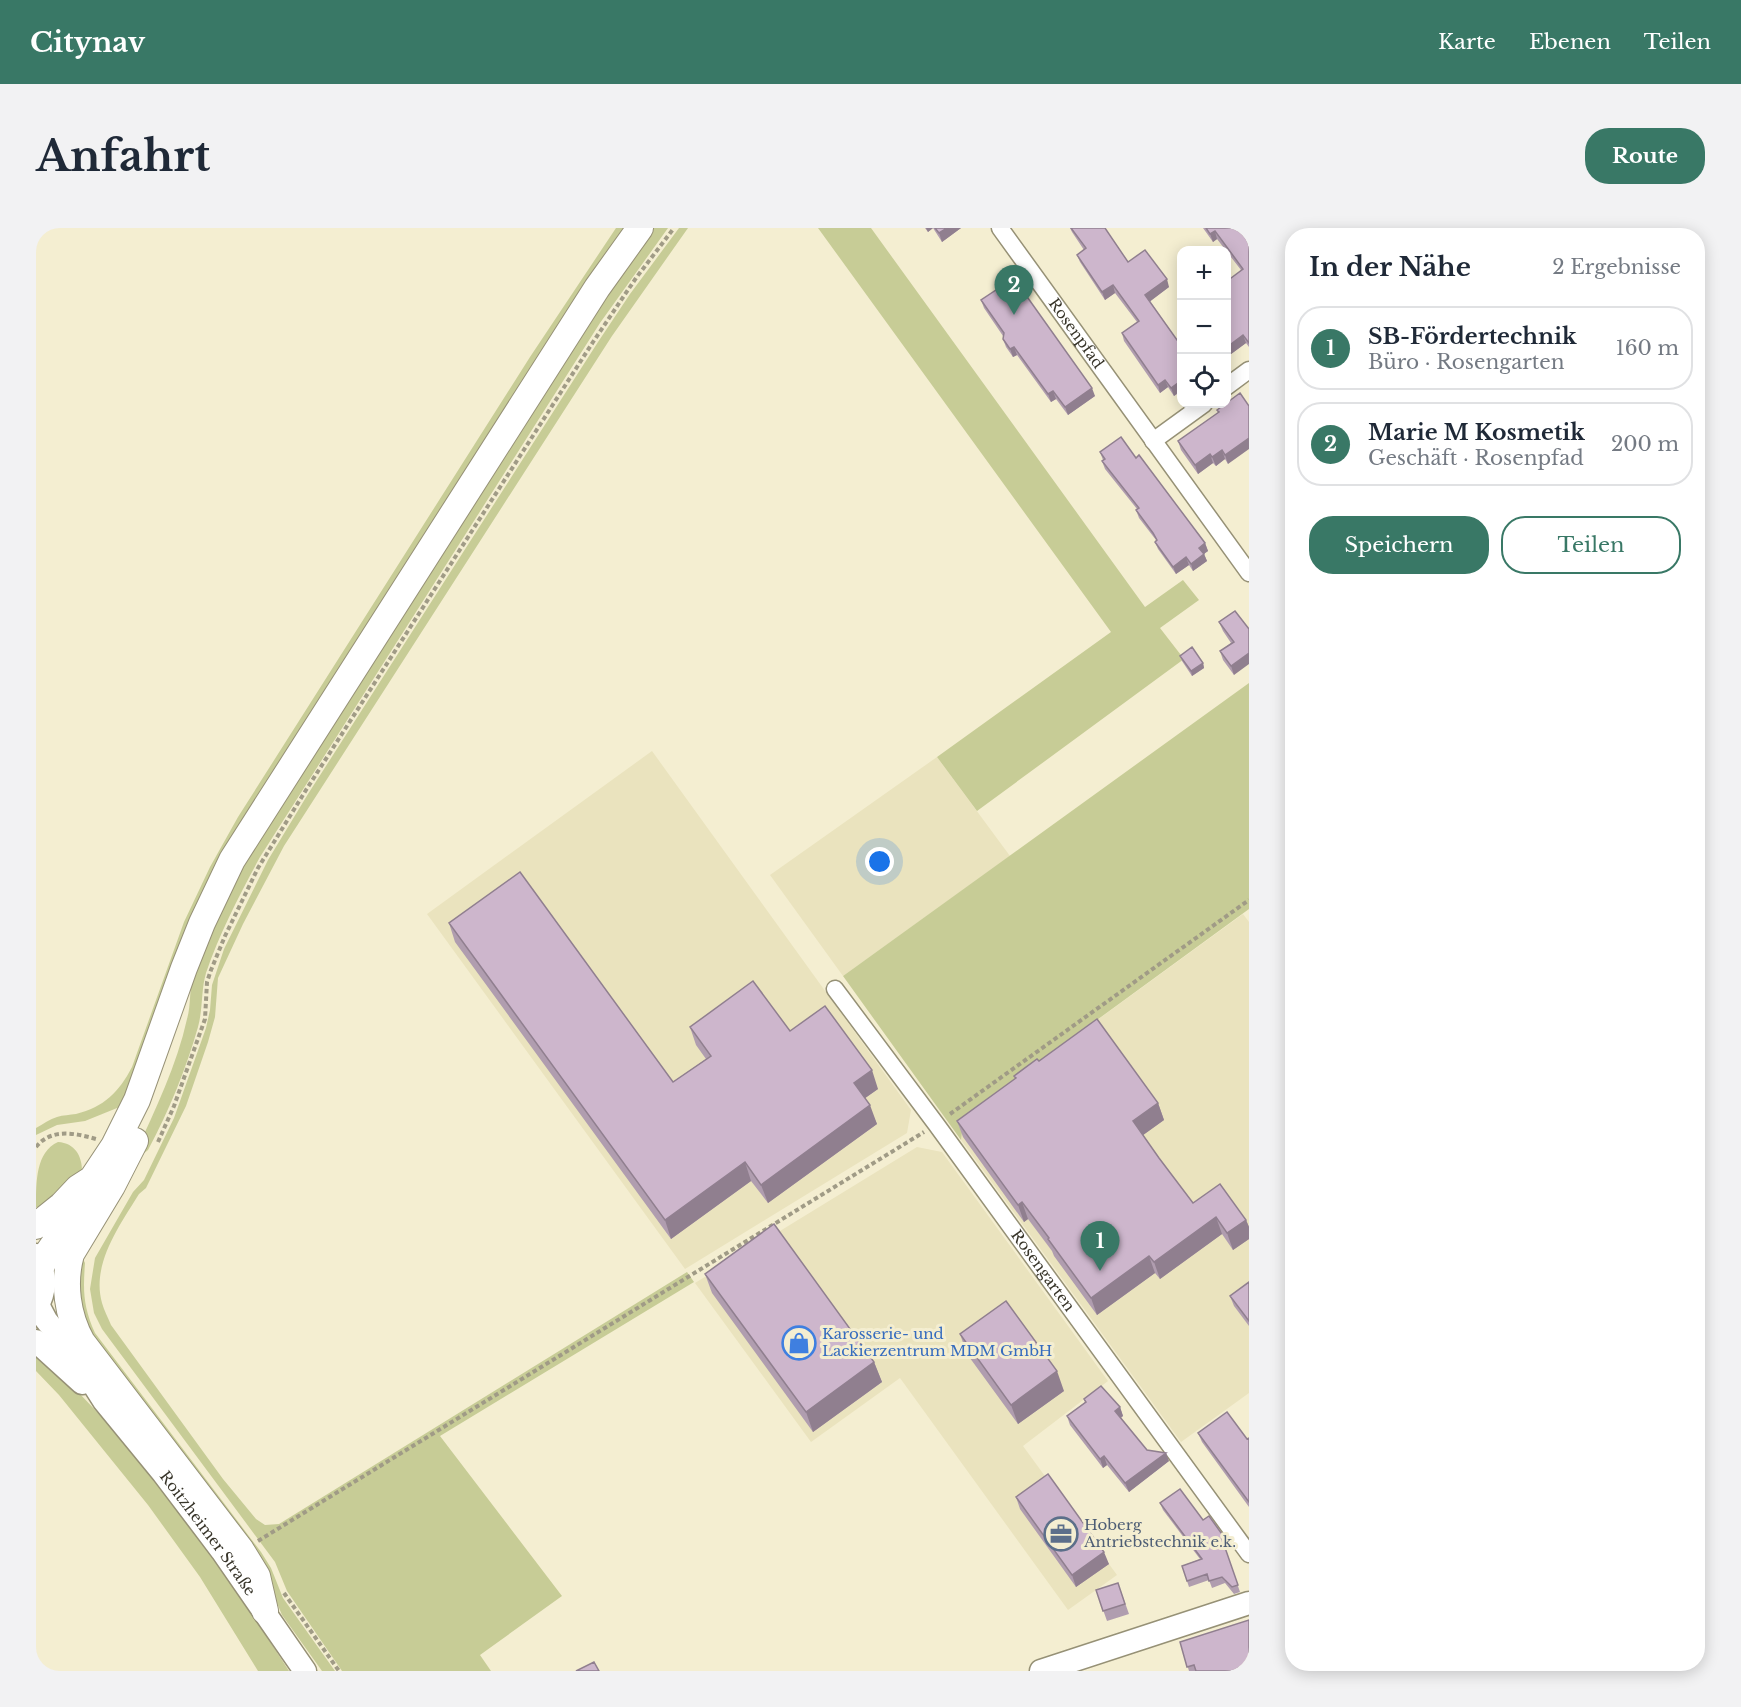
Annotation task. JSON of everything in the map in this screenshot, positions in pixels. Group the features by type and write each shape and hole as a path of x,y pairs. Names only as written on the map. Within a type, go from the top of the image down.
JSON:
{"main road":[{"path":"36,1226 62,1205 78,1188 92,1179 114,1146 137,1100 179,981 232,860 597,288 640,228"},
{"path":"179,981 185,1000 184,1013 163,1076 132,1148 71,1254 68,1266 68,1303 71,1318 82,1342 241,1550 257,1576 265,1611"},
{"path":"39,1260 49,1251 90,1192 92,1179"}],"street":[{"name":"Rosenpfad","path":"1000,228 1249,573"},
{"path":"1231,384 1249,370"},
{"path":"1153,441 1198,408"},
{"name":"Rosengarten","path":"835,989 1249,1554"},
{"path":"37,1307 44,1286 39,1260"},
{"name":"Roitzheimer Straße","path":"37,1307 78,1360 104,1401 198,1519 265,1611 305,1671"},
{"name":"Roitzheimer Straße","path":"36,1341 77,1380 104,1401"},
{"path":"1041,1671 1249,1603"}],"path":[{"path":"156,1145 174,1106 205,1019 207,982 211,970 258,868 598,334 674,228"},
{"path":"263,1538 936,1124 1249,900"},
{"path":"36,1147 50,1135 64,1134 82,1135 114,1146"},
{"path":"283,1590 339,1671"}],"shaded area":[{"path":"652,751 911,1110 907,1133 685,1269 427,914"},
{"path":"937,757 1010,856 843,976 770,875"},
{"path":"1243,914 1249,922 1249,1393 1181,1442 961,1140 964,1117"},
{"path":"917,1147 942,1152 1108,1381 1023,1446 1117,1575 1068,1610 900,1378 811,1442 695,1283"}],"green space":[{"path":"616,228 627,228 256,800 122,1106 85,1121 57,1125 36,1135 36,1128 52,1119 86,1111 103,1103 127,1076 184,922 210,867 238,817 530,357"},
{"path":"654,228 668,228 600,323 260,857 224,928 206,973 198,1027 176,1090 148,1150 143,1154 136,1152 165,1087 183,1036 192,983 198,963 245,860 591,316"},
{"path":"679,228 688,228 612,336 284,846 218,978 215,1017 186,1106 146,1188 139,1194 116,1232 100,1274 102,1303 111,1325 223,1479 256,1519 265,1525 279,1524 687,1272 694,1282 440,1436 562,1596 480,1655 491,1671 342,1671 287,1591 275,1562 102,1329 94,1313 90,1289 95,1258 133,1192 144,1180 174,1118 206,1028 212,985 224,949 268,860 598,342"},
{"path":"818,228 871,228 1145,607 1183,580 1199,600 1160,628 1184,659 977,811 937,757 1111,632"},
{"path":"1249,683 1249,909 964,1117 961,1140 843,976"},
{"path":"58,1142 69,1145 77,1152 80,1157 82,1174 42,1209 36,1207 39,1168 45,1153"},
{"path":"79,1257 85,1263 85,1298 95,1333 261,1552 271,1568 283,1598 335,1671 322,1671 282,1615 267,1579 80,1318"},
{"path":"36,1350 102,1417 159,1484 217,1563 289,1671 258,1671 200,1577 148,1505 59,1395 36,1371"}],"building":[{"path":"935,228 947,228 939,233"},
{"path":"1071,228 1105,228 1128,262 1145,250 1167,279 1145,295 1177,340 1177,384 1171,388 1165,380 1158,385 1122,333 1139,321 1113,285 1102,292 1077,255 1086,248"},
{"path":"1206,228 1249,228 1249,343 1243,335 1231,344 1231,278 1243,269 1231,253 1231,246 1226,246 1215,231 1210,234"},
{"path":"1018,284 1092,388 1065,407 1053,391 1048,394 1014,347 1010,349 1003,339 1004,333 981,300 999,288 1003,295"},
{"path":"1240,393 1249,406 1249,438 1225,455 1222,450 1212,457 1210,454 1195,465 1178,441 1219,412 1217,410 1220,408 1231,408 1231,400"},
{"path":"1121,437 1136,458 1139,455 1205,543 1199,548 1204,554 1191,564 1186,557 1173,567 1136,510 1139,508 1102,461 1105,459 1100,452"},
{"path":"1235,611 1249,629 1249,653 1231,666 1220,651 1234,642 1219,622"},
{"path":"1192,647 1203,663 1191,671 1180,656"},
{"path":"520,872 673,1082 711,1056 690,1027 753,981 790,1031 825,1006 872,1070 854,1083 870,1105 761,1185 745,1162 665,1220 449,923"},
{"path":"1097,1019 1158,1103 1133,1121 1159,1158 1193,1203 1220,1184 1246,1220 1227,1233 1216,1217 1154,1262 1149,1256 1091,1298 1022,1202 1018,1205 957,1121 1016,1078 1014,1076 1037,1059 1039,1061"},
{"path":"774,1224 874,1362 806,1412 705,1274"},
{"path":"1249,1282 1249,1321 1230,1296"},
{"path":"1006,1301 1057,1371 1011,1405 960,1334"},
{"path":"1101,1386 1120,1407 1115,1411 1147,1450 1166,1453 1125,1483 1104,1456 1100,1459 1067,1416 1086,1402 1084,1399"},
{"path":"1227,1412 1247,1439 1249,1438 1249,1502 1198,1433"},
{"path":"1048,1474 1104,1552 1072,1575 1016,1497"},
{"path":"1180,1489 1203,1520 1209,1516 1224,1537 1222,1539 1238,1585 1232,1587 1222,1577 1209,1581 1207,1574 1187,1581 1182,1566 1202,1559 1160,1503"},
{"path":"1118,1583 1125,1604 1103,1611 1096,1590"},
{"path":"1249,1620 1249,1671 1196,1671 1194,1665 1187,1667 1180,1642"},
{"path":"594,1662 599,1671 576,1671"}],"place":[{"name":"Marie M Kosmetik","path":"1014,315"},
{"name":"SB-Fördertechnik","path":"1100,1271"},
{"name":"Karosserie- und Lackierzentrum MDM GmbH","path":"799,1343"},
{"name":"Hoberg Antriebstechnik e.k.","path":"1061,1534"}]}
